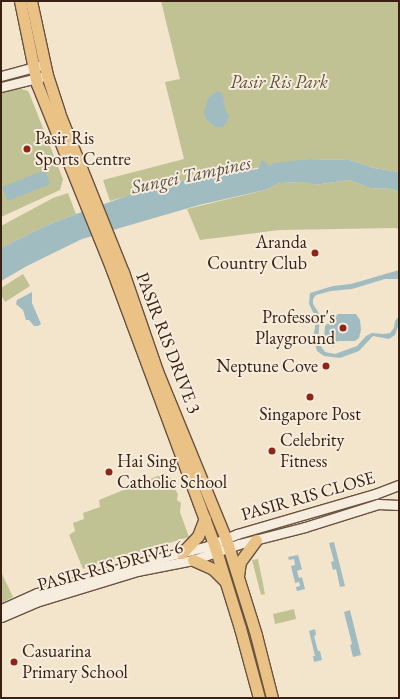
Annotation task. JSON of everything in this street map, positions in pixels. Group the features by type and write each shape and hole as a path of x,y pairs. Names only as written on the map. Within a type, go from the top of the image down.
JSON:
{"main road":[{"name":"PASIR RIS DRIVE 3","path":"20,1 40,71 59,113 91,206 227,543 256,635 272,698"},
{"name":"PASIR RIS DRIVE 3","path":"31,1 40,71"},
{"name":"PASIR RIS DRIVE 3","path":"103,235 215,548 259,698"},
{"path":"182,553 198,536 204,518"},
{"path":"238,578 240,562 256,540"},
{"path":"194,560 213,569 226,583"}],"street":[{"path":"1,76 40,71"},
{"path":"1,86 40,71"},
{"name":"PASIR RIS CLOSE","path":"227,543 237,534 376,494 399,485"},
{"name":"PASIR RIS CLOSE","path":"227,543 256,540 295,530 378,504 399,505"},
{"path":"292,518 295,530"},
{"name":"PASIR RIS DRIVE 6","path":"1,617 36,602 137,571 194,560 227,543"},
{"name":"PASIR RIS DRIVE 6","path":"1,609 37,592 135,564 182,553 215,548"}],"green space":[{"name":"Pasir Ris Park","path":"161,1 399,1 399,172 374,168 350,160 310,159 178,181 110,201 103,180 184,159 165,82 180,79"},
{"name":"Pasir Ris Sports Centre","path":"18,88 28,91 30,95 63,179 60,190 1,217 1,92"},
{"path":"349,180 370,188 393,189 399,193 399,229 279,230 200,240 187,209 265,190 280,183 304,182 314,185"},
{"path":"68,193 76,214 45,226 1,248 1,226 53,198"},
{"path":"23,274 30,286 5,302 1,295 1,288"},
{"path":"165,473 174,481 174,488 178,494 177,500 181,503 180,512 189,537 83,569 69,535 75,531 73,523 84,519 83,513 100,507 99,500"},
{"path":"258,559 265,594 261,595 252,560"},
{"path":"1,572 13,597 1,603"},
{"path":"294,609 296,619 275,624 273,614"}],"water":[{"path":"217,91 223,94 225,109 229,116 227,122 222,127 215,127 206,119 204,112 208,98"},
{"path":"310,159 350,160 374,168 399,172 399,193 393,189 370,188 349,180 314,185 304,182 280,183 265,190 199,205 82,239 27,266 1,281 1,248 45,226 138,192 178,181 258,169 262,160 270,166 274,163"},
{"path":"45,170 50,184 8,201 2,187"},
{"path":"399,270 399,279 385,279 352,289 331,291 316,295 313,299 313,304 320,315 318,342 325,352 335,354 357,346 366,336 372,333 390,333 399,316 399,324 395,335 389,339 373,336 359,351 340,358 324,356 317,351 313,337 315,316 309,304 310,293 333,286 351,284"},
{"path":"32,292 32,303 41,324 38,326 34,326 29,320 26,320 23,310 16,304 17,300"},
{"name":"Professor's Playground","path":"338,314 356,314 360,320 361,330 359,338 355,341 338,341 333,347 330,342 324,339 325,326"},
{"path":"334,542 345,586 340,587 336,569 333,570 331,562 334,561 329,543"},
{"path":"298,555 302,569 297,571 299,578 302,577 305,589 297,591 296,587 300,586 299,582 295,583 291,566 295,565 294,559 289,560 288,557"},
{"path":"350,610 361,655 353,657 350,645 352,644 344,612"},
{"path":"315,629 316,635 314,636 322,660 314,662 313,656 315,656 309,631"}],"place":[{"name":"Pasir Ris Sports Centre","path":"27,149"},
{"name":"Aranda Country Club","path":"315,253"},
{"name":"Professor's Playground","path":"343,328"},
{"name":"Neptune Cove","path":"326,366"},
{"name":"Singapore Post","path":"310,397"},
{"name":"Celebrity Fitness","path":"272,451"},
{"name":"Hai Sing Catholic School","path":"109,472"},
{"name":"Casuarina Primary School","path":"14,662"}],"water label":[{"name":"Sungei Tampines","path":"191,175"}]}
